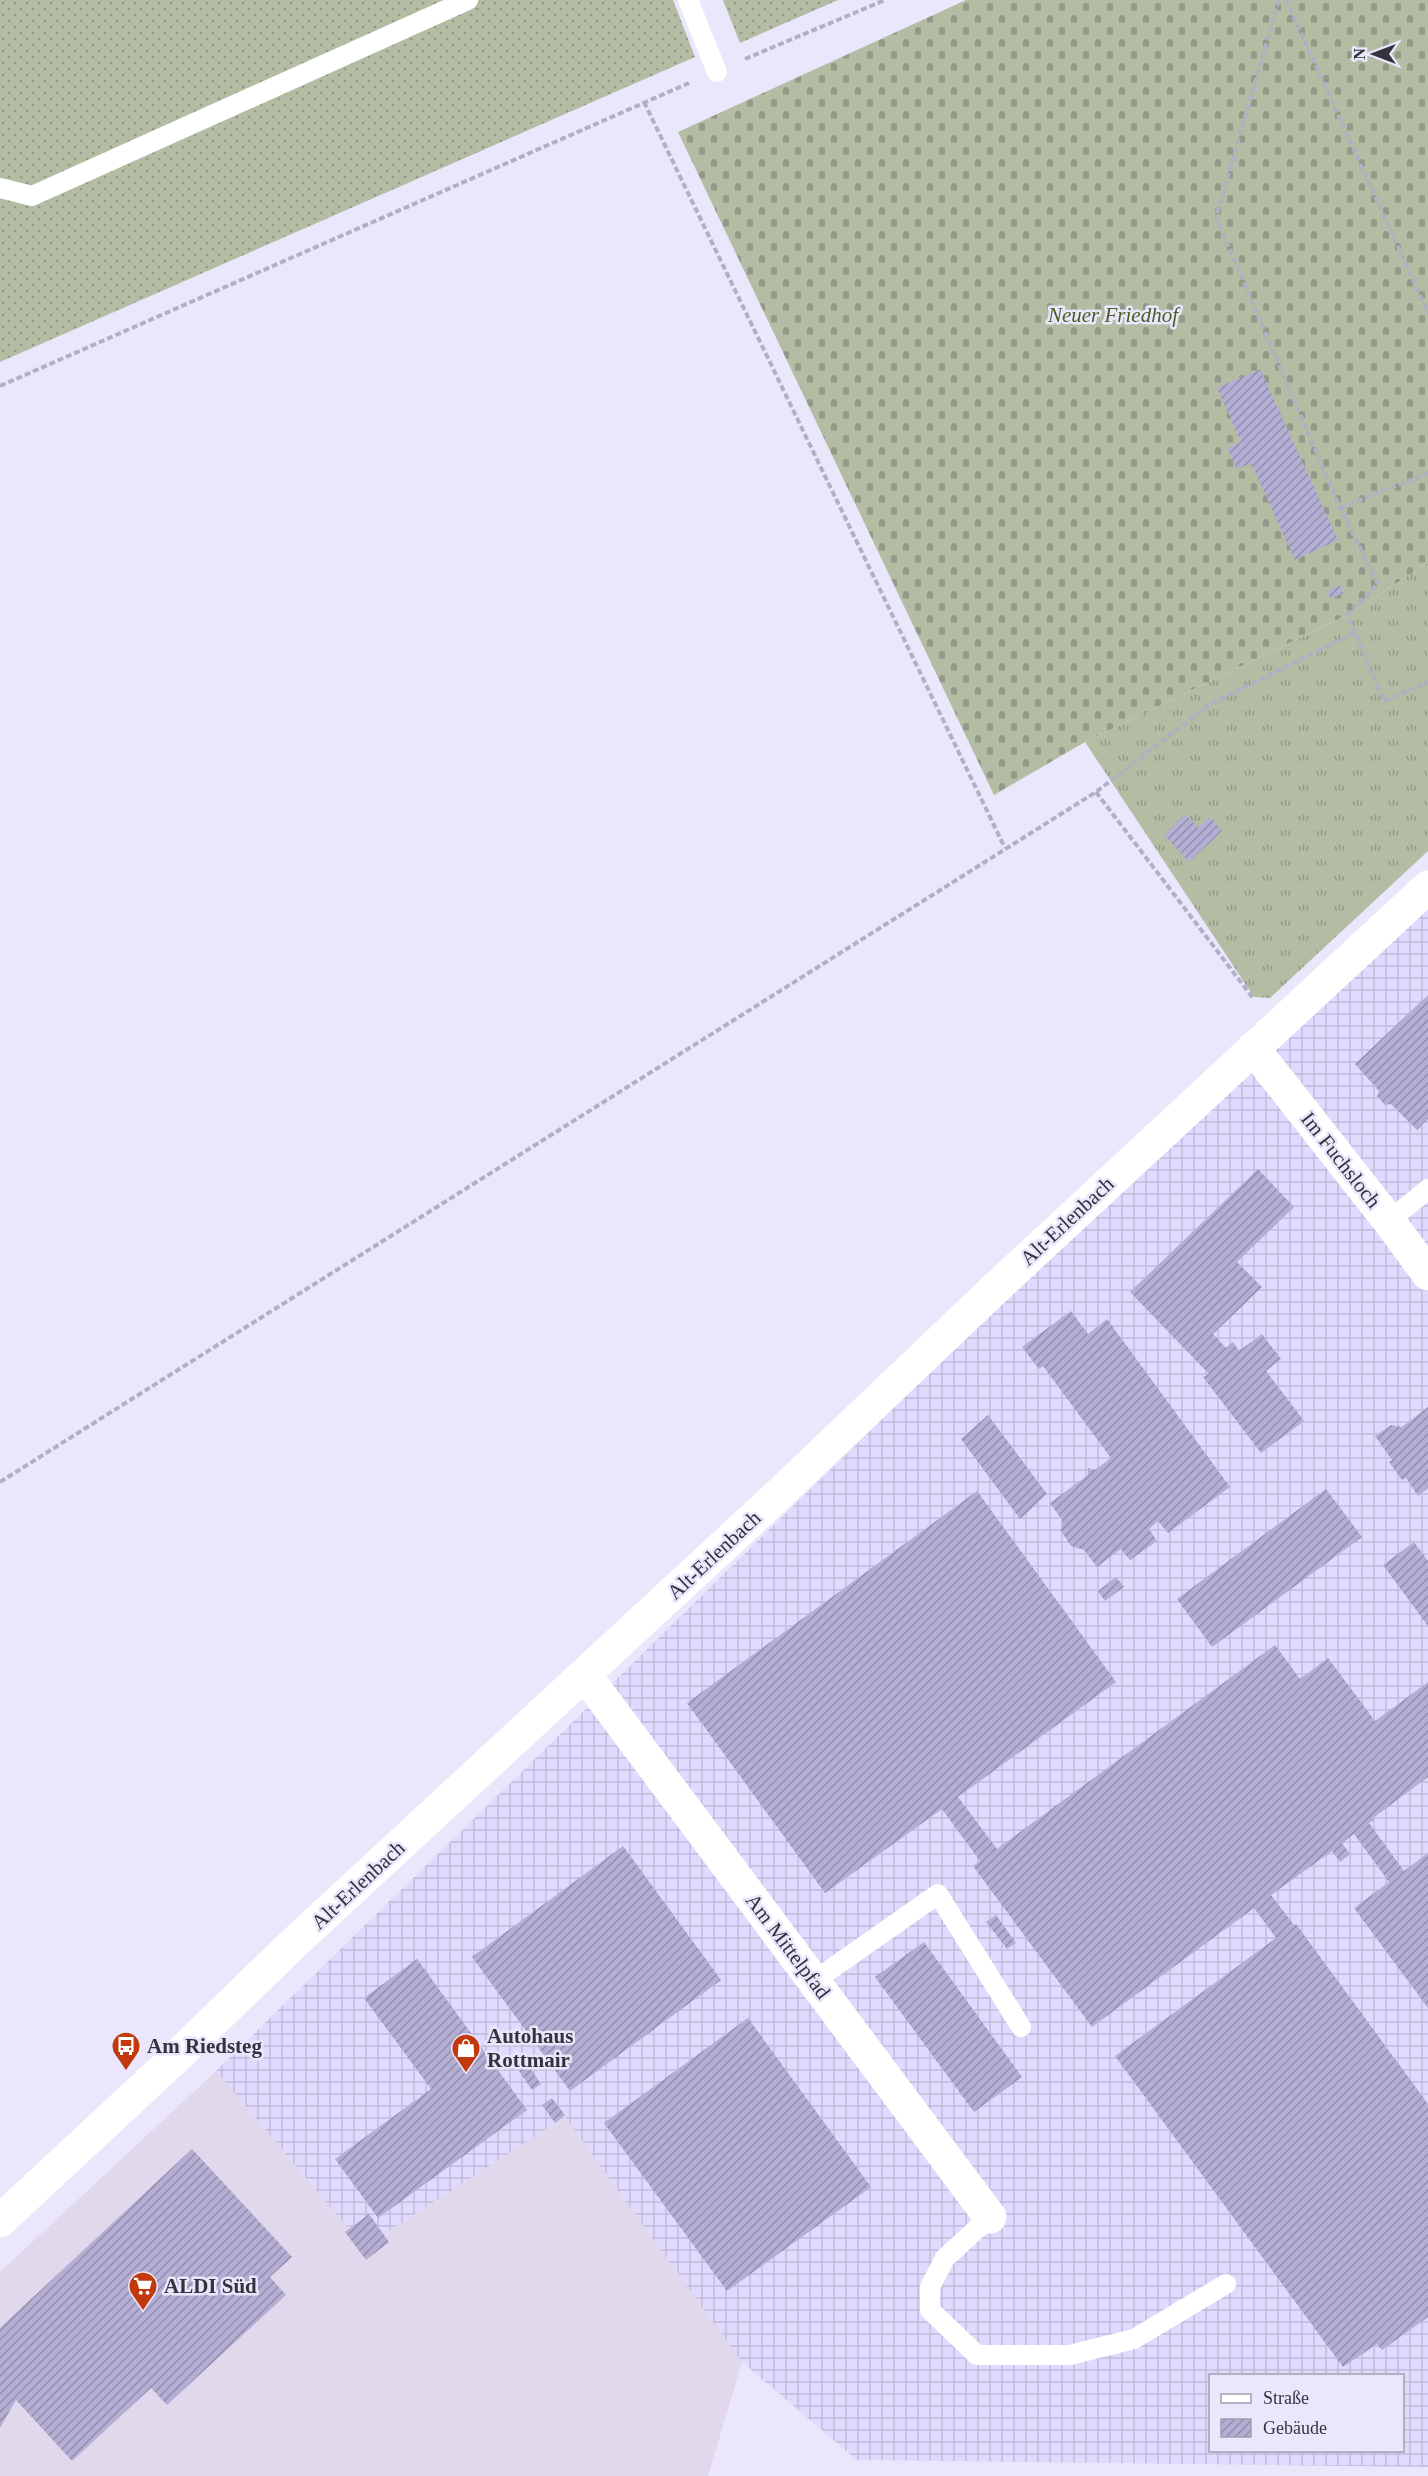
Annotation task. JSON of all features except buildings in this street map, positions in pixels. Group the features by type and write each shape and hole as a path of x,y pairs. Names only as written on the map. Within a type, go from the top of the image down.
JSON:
{"street":[{"name":"Alt-Erlenbach","path":"0,2222 294,1944 1428,887"},
{"name":"Im Fuchsloch","path":"1264,1038 1428,1274"},
{"name":"Am Mittelpfad","path":"585,1675 990,2217"}],"lane":[{"path":"0,188 32,196 468,0"},
{"path":"688,0 717,72"},
{"path":"1389,1221 1428,1189"},
{"path":"814,1981 938,1894 1021,2027"},
{"path":"990,2217 945,2258 930,2287 930,2310 977,2355 1070,2355 1134,2339 1226,2284"}],"path":[{"path":"0,386 644,102 885,0"},
{"path":"1280,0 1216,217 1340,508 1378,584 1347,615 1384,701 1428,682"},
{"path":"1286,0 1428,313"},
{"path":"644,102 1005,848"},
{"path":"1340,508 1428,473"},
{"path":"0,1482 1096,792 1209,705 1356,632"},
{"path":"1096,792 1264,1038"}],"shaded area":[{"path":"1428,885 1428,2467 857,2460 742,2362 565,2117 364,2247 216,2071"},
{"path":"216,2071 364,2247 565,2116 742,2362 708,2476 0,2476 0,2272"}],"green space":[{"path":"0,0 673,0 695,57 0,362"},
{"path":"723,0 838,0 740,43"},
{"name":"Neuer Friedhof","path":"966,0 1428,0 1428,563 1347,615 1085,742 994,795 678,132"},
{"path":"1428,563 1428,851 1270,998 1254,997 1085,742 1347,615"}],"place":[{"name":"Am Riedsteg","path":"126,2072"},
{"name":"Autohaus Rottmair","path":"466,2074"},
{"name":"ALDI Süd","path":"143,2312"}]}
